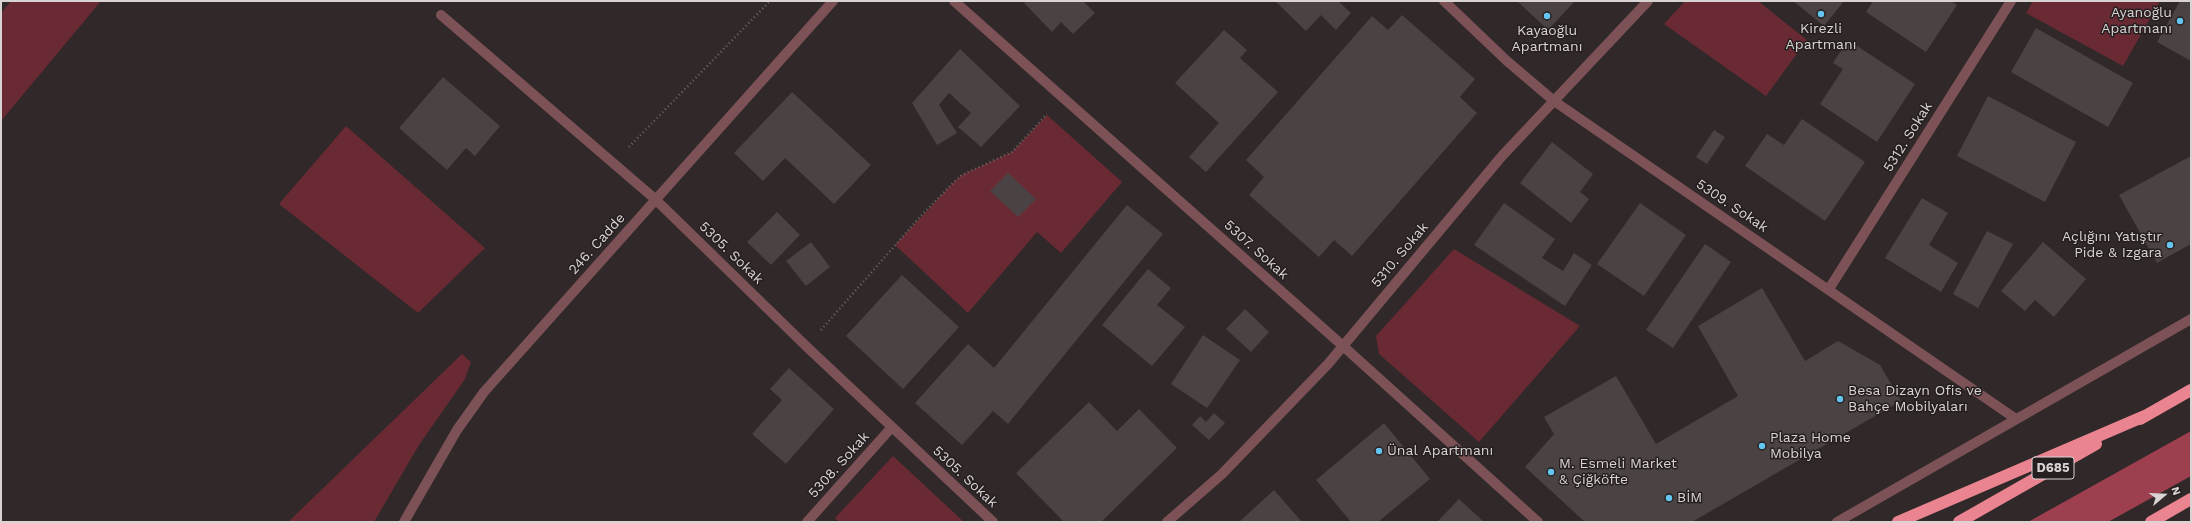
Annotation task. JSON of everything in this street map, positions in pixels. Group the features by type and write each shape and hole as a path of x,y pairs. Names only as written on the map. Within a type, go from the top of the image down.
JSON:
{"highway":[{"name":"D685","path":"1959,522 2191,390"},
{"path":"1898,522 2147,415"},
{"path":"2151,522 2191,499"}],"street":[{"name":"246. Cadde","path":"404,522 453,437 484,392 833,1"},
{"name":"5307. Sokak","path":"954,1 1343,346 1538,522"},
{"name":"5309. Sokak","path":"1444,1 1507,61 1554,102 2016,419"},
{"name":"5310. Sokak","path":"1167,522 1247,449 1343,346 1461,203 1648,1"},
{"name":"5312. Sokak","path":"1828,289 2011,1"},
{"name":"5305. Sokak","path":"441,15 655,199 807,347 992,522"},
{"path":"1837,522 2191,318"},
{"name":"5308. Sokak","path":"807,522 892,427"}],"path":[{"path":"614,164 770,1"},
{"path":"807,347 919,218 952,184 962,175 980,165 1012,152 1062,97"}],"shaded area":[{"path":"11,1 101,1 1,121 1,13"},
{"path":"1685,1 1758,1 1807,40 1766,96 1664,24"},
{"path":"2033,1 2160,1 2123,66 2026,13"},
{"path":"1047,115 1122,182 1061,253 1037,232 968,313 895,245 962,175 1012,152"},
{"path":"346,126 485,248 418,313 279,204"},
{"path":"1454,249 1580,326 1479,442 1379,354 1376,336"},
{"path":"462,354 471,362 465,379 419,445 374,522 288,522"},
{"path":"2191,431 2191,476 2108,522 2028,522"},
{"path":"893,456 964,522 839,522 835,518"}],"building":[{"path":"1026,1 1083,1 1095,13 1073,34 1061,22 1052,32 1024,3"},
{"path":"1275,1 1338,1 1351,13 1336,30 1321,15 1306,31"},
{"name":"Kayaoğlu Apartmanı","path":"1517,1 1575,1 1548,30"},
{"name":"Kirezli Apartmanı","path":"1793,1 1844,1 1824,26"},
{"path":"1873,1 1951,1 1957,5 1926,52 1866,12"},
{"name":"Ayanoğlu Apartmanı","path":"2180,1 2191,1 2191,61 2157,42"},
{"path":"1402,15 1475,79 1460,97 1477,113 1352,256 1334,240 1319,257 1249,195 1264,177 1246,160 1372,16 1388,30"},
{"path":"2036,28 2133,83 2108,127 2011,72"},
{"path":"1224,30 1247,50 1240,58 1278,92 1206,172 1189,157 1219,123 1175,83"},
{"path":"1848,40 1915,84 1877,142 1820,104 1843,69 1833,63"},
{"path":"960,49 1020,106 981,147 958,127 971,113 949,93 939,105 957,133 937,145 912,103"},
{"path":"443,77 500,126 475,156 466,148 447,170 399,128"},
{"path":"792,92 871,165 834,204 785,158 763,181 734,153"},
{"path":"1988,96 2076,142 2045,202 1957,156"},
{"path":"1802,119 1865,162 1825,221 1745,166 1767,134 1784,145"},
{"path":"1714,130 1725,137 1707,164 1696,157"},
{"path":"1552,142 1593,174 1580,192 1589,199 1571,223 1520,183"},
{"path":"2191,156 2191,244 2157,263 2119,195"},
{"path":"1008,173 1036,199 1018,217 990,191"},
{"path":"1922,198 1948,213 1929,245 1958,263 1941,292 1885,258"},
{"path":"1504,203 1555,239 1542,258 1563,271 1574,253 1592,265 1565,306 1474,245"},
{"path":"1640,203 1686,235 1644,296 1597,264"},
{"path":"1127,205 1163,234 1008,424 993,411 962,445 915,403 968,344 994,368"},
{"path":"777,212 800,235 771,265 747,242"},
{"path":"1987,231 2013,244 1978,308 1953,294"},
{"path":"811,242 830,267 806,286 786,261"},
{"path":"2043,242 2086,279 2054,317 2035,300 2025,311 2001,291"},
{"path":"1705,244 1731,262 1673,348 1646,330"},
{"path":"1148,269 1171,288 1157,305 1185,327 1152,366 1102,325"},
{"path":"902,275 959,327 903,389 846,336"},
{"path":"1762,288 1805,361 1838,341 1880,365 1901,401 1692,522 1585,522 1525,467 1554,434 1544,417 1616,376 1656,444 1738,396 1698,326"},
{"path":"1245,309 1269,332 1251,352 1226,329"},
{"path":"1203,335 1240,360 1207,408 1171,384"},
{"path":"789,368 834,409 786,464 752,434 782,400 770,389"},
{"path":"1089,402 1117,431 1139,409 1177,448 1101,522 1064,522 1016,473"},
{"path":"1214,413 1225,423 1209,440 1192,425 1200,416 1206,422"},
{"name":"Ünal Apartmanı","path":"1384,423 1430,479 1378,522 1351,522 1316,480"},
{"path":"1274,490 1302,522 1239,522"},
{"path":"1459,499 1484,522 1437,522"}],"place":[{"name":"Kirezli Apartmanı","path":"1821,14"},
{"name":"Kayaoğlu Apartmanı","path":"1547,16"},
{"name":"Ayanoğlu Apartmanı","path":"2180,21"},
{"name":"Açlığını Yatıştır Pide & Izgara","path":"2170,245"},
{"name":"Besa Dizayn Ofis ve Bahçe Mobilyaları","path":"1840,399"},
{"name":"Plaza Home Mobilya","path":"1762,446"},
{"name":"Ünal Apartmanı","path":"1379,451"},
{"name":"M. Esmeli Market & Çiğköfte","path":"1551,472"},
{"name":"BİM","path":"1669,498"}]}
